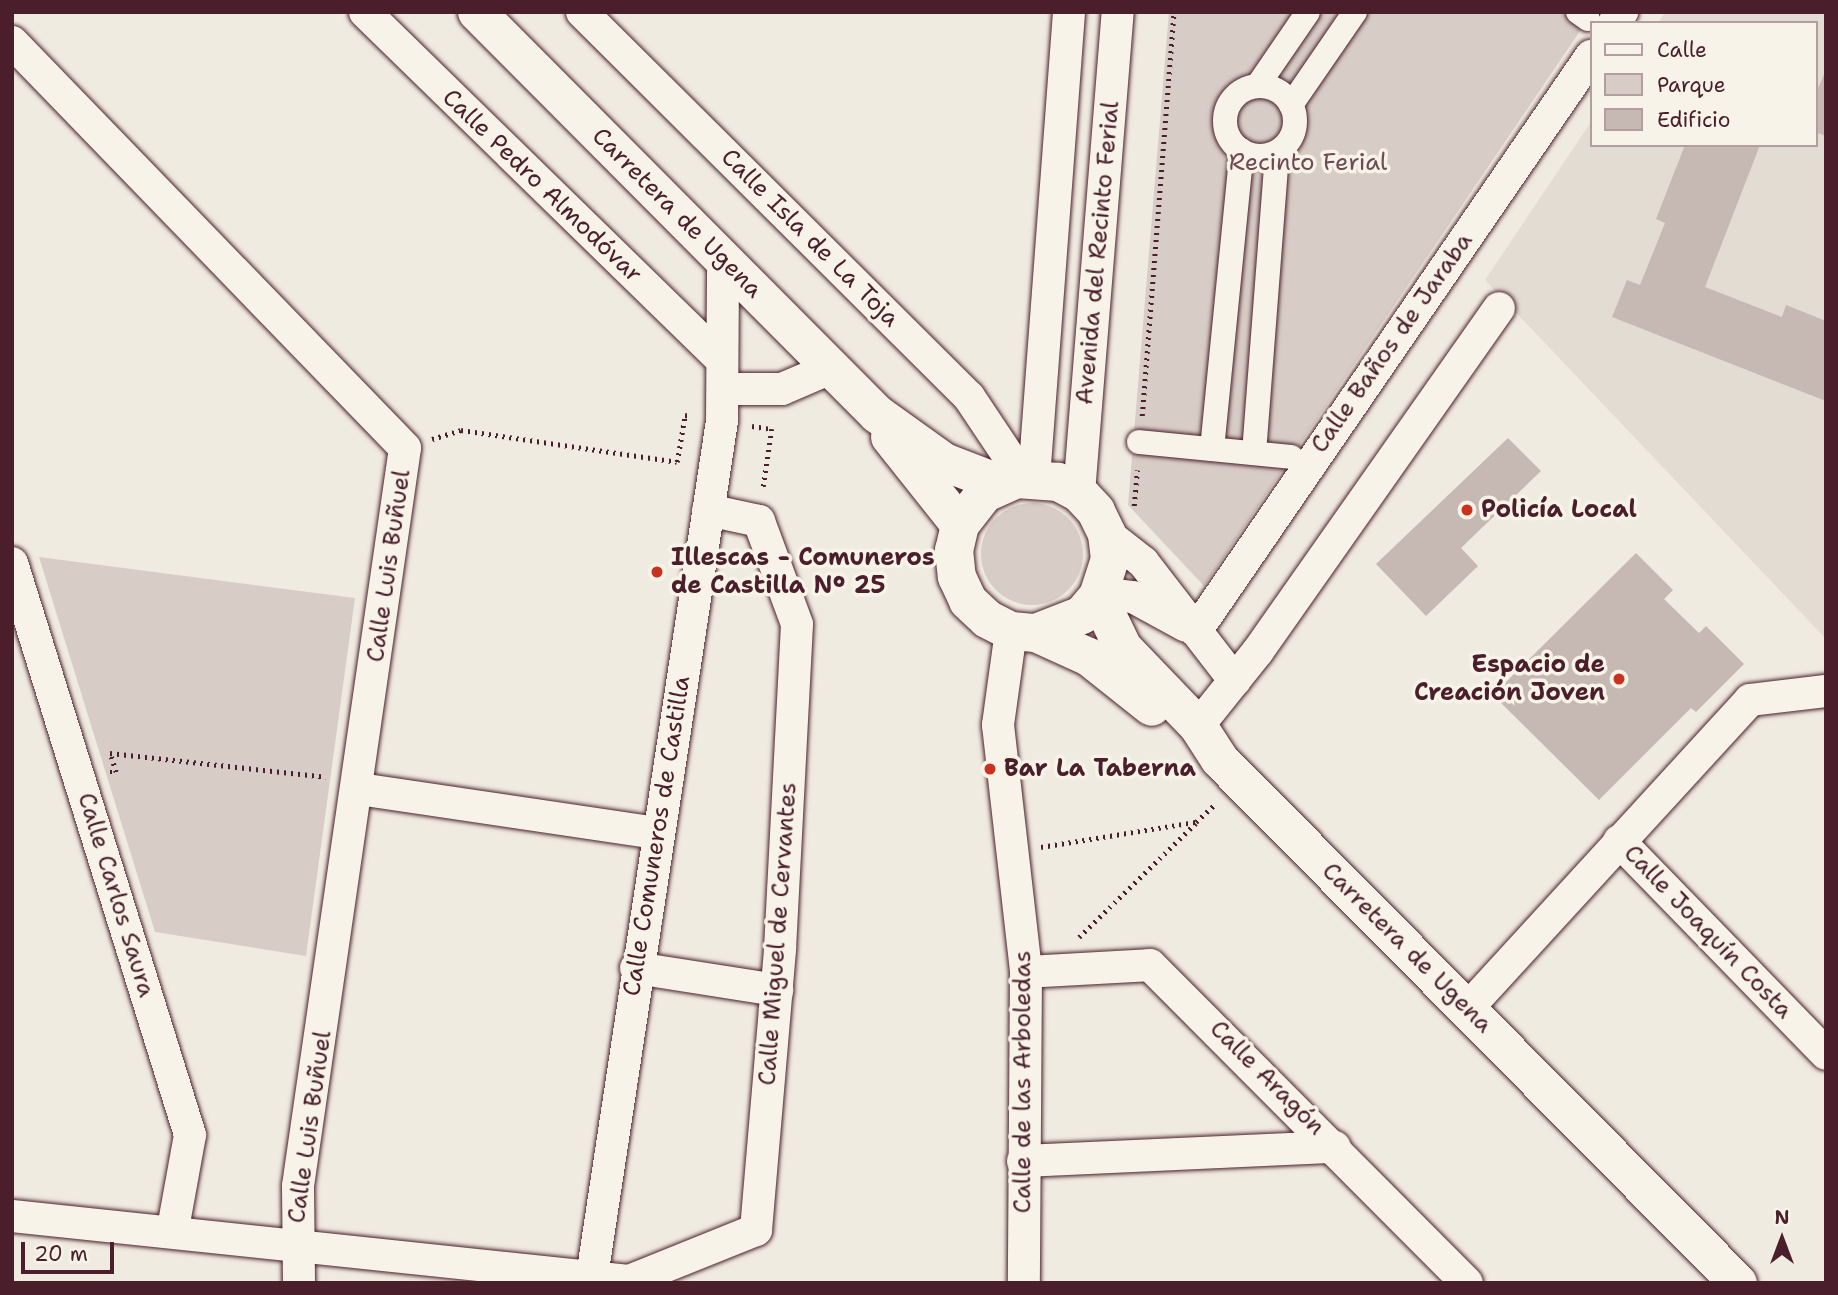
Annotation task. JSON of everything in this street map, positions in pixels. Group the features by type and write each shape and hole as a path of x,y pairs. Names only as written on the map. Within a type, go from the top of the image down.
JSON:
{"main road":[{"name":"Carretera de Ugena","path":"477,12 877,414 944,462 1018,480"},
{"name":"Carretera de Ugena","path":"877,414 897,449 960,525"},
{"path":"1024,632 1082,615 1099,594 1110,559 1119,543 1079,494 1018,480 970,508 960,525 954,551 957,577 978,610 1024,632 1089,657 1230,770"},
{"name":"Carretera de Ugena","path":"1099,594 1123,648 1198,726 1230,770 1738,1283"}],"street":[{"name":"Calle Pedro Almodóvar","path":"365,12 721,374"},
{"name":"Calle Isla de La Toja","path":"582,12 969,397 1012,460 1018,480"},
{"name":"Avenida del Recinto Ferial","path":"1018,480 1069,12"},
{"name":"Avenida del Recinto Ferial","path":"1079,494 1118,12"},
{"path":"1258,85 1280,92 1291,106 1293,134 1277,152 1265,156 1242,151 1227,134 1225,112 1237,94 1258,85 1308,12"},
{"path":"1291,106 1355,12"},
{"path":"1594,18 1622,12"},
{"name":"Calle Luis Buñuel","path":"12,42 405,448 348,784 299,1186 295,1244 299,1283"},
{"name":"Calle Baños de Jaraba","path":"1196,631 1590,57"},
{"path":"1212,449 1242,151"},
{"path":"1254,453 1277,152"},
{"name":"Calle Comuneros de Castilla","path":"591,1280 636,968 722,421 723,261"},
{"path":"1198,726 1235,681 1499,308"},
{"path":"721,374 782,389 831,368"},
{"path":"1139,442 1291,457"},
{"path":"708,510 758,521"},
{"name":"Calle Miguel de Cervantes","path":"591,1280 629,1281 756,1230 777,990 797,624 758,521"},
{"path":"1119,543 1196,631 1235,681"},
{"name":"Calle Carlos Saura","path":"12,563 190,1135 173,1229"},
{"path":"1099,594 1133,597 1196,631"},
{"name":"Calle de las Arboledas","path":"1024,632 998,725 1026,972 1024,1283"},
{"path":"1468,1009 1750,700 1826,691"},
{"path":"348,784 657,833"},
{"name":"Calle Joaquín Costa","path":"1619,841 1826,1054"},
{"name":"Calle Aragón","path":"1026,972 1150,965 1335,1147 1467,1283"},
{"path":"636,968 777,990"},
{"path":"1023,1161 1335,1147"},
{"path":"12,1216 173,1229 591,1280"}],"path":[{"path":"1119,543 1139,442 1174,12"},
{"path":"405,448 461,430 677,462 685,415 772,429 758,521"},
{"path":"78,773 116,772 110,753 348,784"},
{"path":"1063,970 1065,951 1196,822 1230,770"},
{"path":"1012,851 1196,822"}],"shaded area":[{"path":"1665,12 1826,12 1826,639 1485,280 1590,123 1590,147 1817,147 1817,21 1659,21"}],"green space":[{"name":"Recinto Ferial","path":"1169,12 1593,12 1204,586 1128,505"},
{"path":"1032,503 1052,507 1068,518 1079,534 1083,554 1079,574 1068,590 1052,601 1032,605 1012,601 996,590 985,574 981,554 985,534 996,518 1012,507"},
{"path":"39,557 355,598 306,956 155,932"}],"building":[{"path":"1826,70 1826,136 1817,133 1817,90"},
{"path":"1684,147 1759,147 1705,287 1782,317 1786,305 1826,321 1826,401 1612,317 1627,280 1640,285 1665,223 1656,219"},
{"name":"Policía Local","path":"1508,438 1541,471 1461,548 1478,566 1426,616 1376,564"},
{"name":"Espacio de Creación Joven","path":"1636,553 1673,590 1664,599 1699,633 1706,626 1744,664 1696,712 1691,708 1599,800 1493,695"}],"place":[{"name":"Policía Local","path":"1467,510"},
{"name":"Illescas - Comuneros de Castilla Nº 25","path":"657,572"},
{"name":"Espacio de Creación Joven","path":"1619,679"},
{"name":"Bar La Taberna","path":"990,769"}]}
